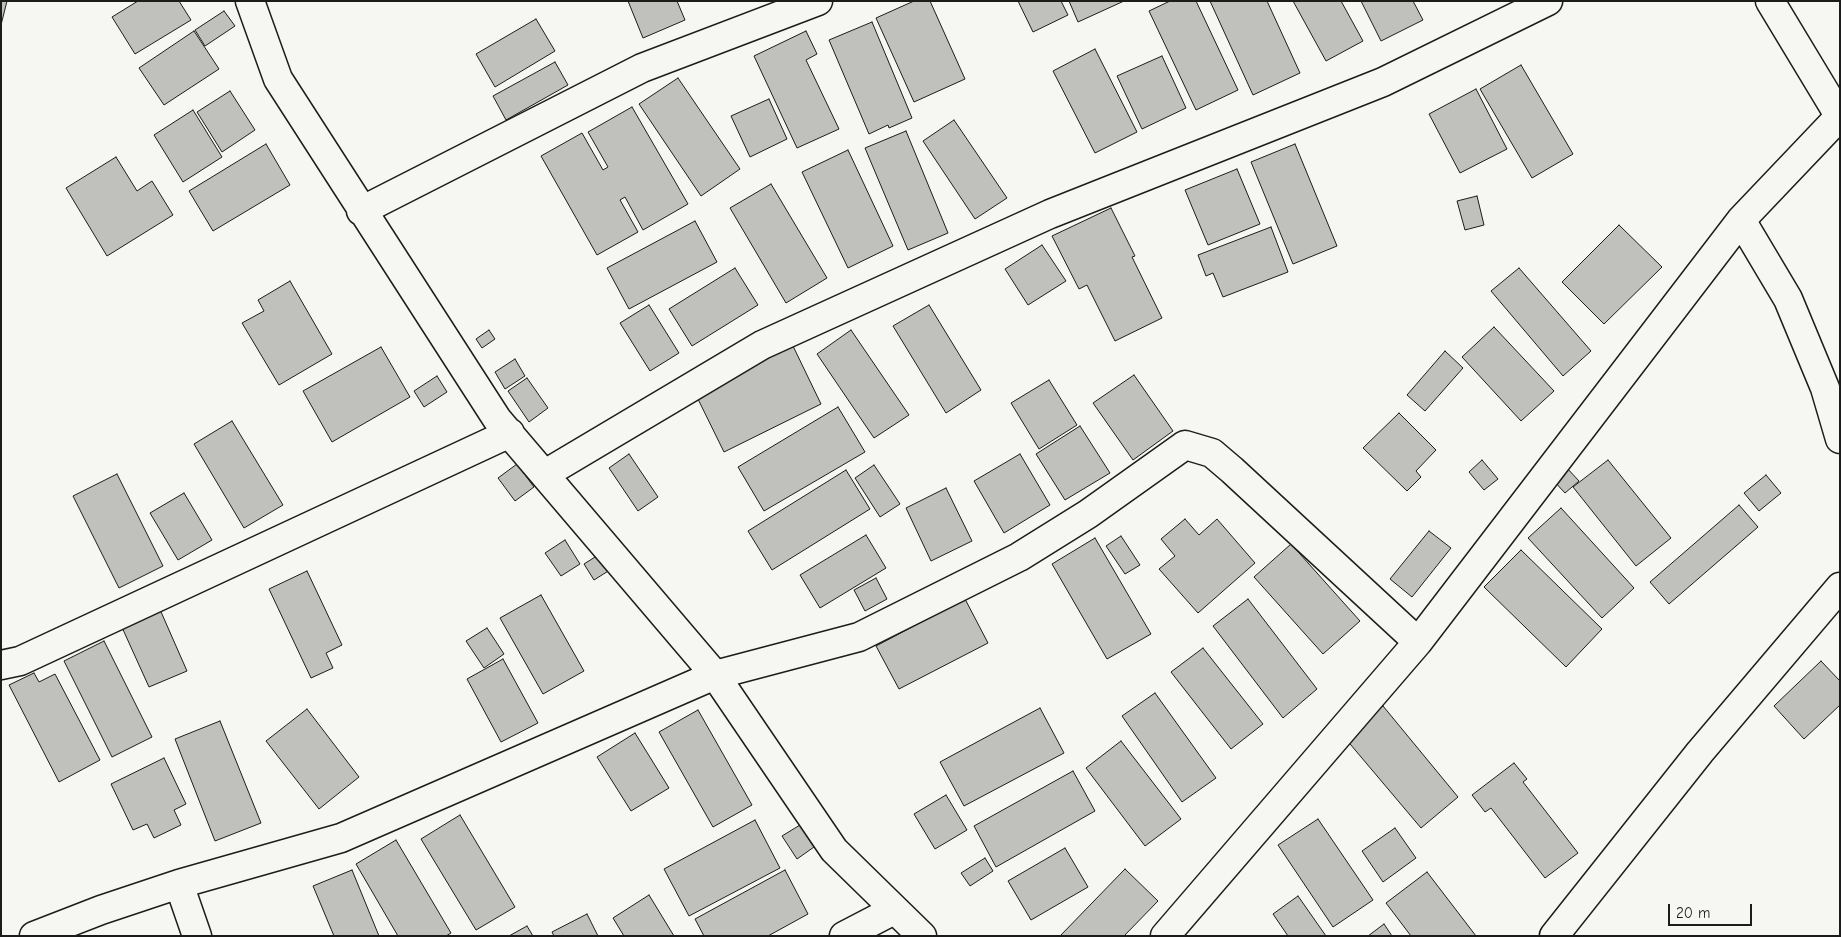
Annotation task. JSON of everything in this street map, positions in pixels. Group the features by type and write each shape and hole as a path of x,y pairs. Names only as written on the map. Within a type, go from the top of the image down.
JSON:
{"street":[{"path":"250,1 278,78 361,211 497,419 715,675 834,850 922,936"},
{"path":"361,211 642,68 818,1"},
{"path":"545,474 762,346 1050,214 1383,82 1548,1"},
{"path":"1165,936 1418,642 1741,220 1840,117 1770,1"},
{"path":"1741,220 1788,299 1825,388 1840,439"},
{"path":"1,665 20,661 510,433"},
{"path":"34,936 101,910 179,884 341,838 715,675 859,637 1019,557 1088,514 1185,445 1212,453 1418,642"},
{"path":"1554,936 1700,752 1840,587"},
{"path":"179,884 197,936"},
{"path":"844,936 894,910"}],"building":[{"path":"1,1 7,1 1,25"},
{"path":"138,1 179,1 191,20 135,54 112,17"},
{"path":"628,1 677,1 685,20 643,38"},
{"path":"914,1 930,1 965,79 914,102 876,18"},
{"path":"1018,1 1061,1 1068,15 1033,32"},
{"path":"1069,1 1124,1 1078,22"},
{"path":"1170,1 1196,1 1238,90 1196,110 1149,11"},
{"path":"1210,1 1267,1 1300,73 1253,95"},
{"path":"1293,1 1341,1 1363,41 1326,61"},
{"path":"1361,1 1413,1 1423,20 1381,41"},
{"path":"224,11 235,26 205,46 195,30"},
{"path":"536,19 555,51 495,87 476,54"},
{"path":"872,22 912,118 889,128 888,125 869,134 829,40"},
{"path":"194,31 219,69 164,105 139,68"},
{"path":"806,31 817,54 806,60 839,129 797,148 754,56"},
{"path":"1095,49 1137,132 1095,153 1053,71"},
{"path":"1162,56 1186,108 1142,129 1117,76"},
{"path":"555,62 568,85 506,120 493,96"},
{"path":"1521,65 1573,154 1532,178 1480,89"},
{"path":"678,78 740,169 701,196 639,104"},
{"path":"1476,89 1507,149 1460,173 1429,114"},
{"path":"230,91 255,130 222,152 197,112"},
{"path":"769,99 787,139 750,157 731,116"},
{"path":"632,107 688,204 643,230 625,197 620,200 638,232 597,255 541,156 582,133 603,170 608,167 588,132"},
{"path":"193,110 222,157 183,182 154,135"},
{"path":"954,120 1007,198 975,219 923,141"},
{"path":"906,131 948,233 908,250 865,148"},
{"path":"266,144 290,185 213,231 189,191"},
{"path":"1295,144 1337,246 1293,264 1251,162"},
{"path":"848,150 893,246 848,268 802,172"},
{"path":"116,157 137,191 152,181 173,215 107,256 66,188"},
{"path":"1237,169 1260,224 1208,245 1185,190"},
{"path":"771,184 827,278 786,303 730,208"},
{"path":"1477,196 1484,225 1465,230 1457,201"},
{"path":"1111,208 1135,256 1132,257 1162,318 1115,341 1087,285 1079,289 1052,236"},
{"path":"695,221 717,262 629,309 607,268"},
{"path":"1619,225 1662,267 1604,324 1562,282"},
{"path":"1271,227 1288,272 1223,297 1213,273 1206,276 1198,255"},
{"path":"1042,245 1066,281 1028,305 1005,269"},
{"path":"735,268 758,305 692,346 669,309"},
{"path":"1519,268 1591,351 1563,376 1491,291"},
{"path":"290,281 332,354 279,385 242,323 264,311 258,300"},
{"path":"649,305 679,353 650,371 620,323"},
{"path":"929,305 981,390 946,413 893,326"},
{"path":"1494,327 1554,391 1521,421 1462,357"},
{"path":"489,330 495,339 482,348 476,339"},
{"path":"851,330 909,415 874,438 817,354"},
{"path":"793,346 821,404 724,452 695,393"},
{"path":"381,347 410,397 332,442 303,391"},
{"path":"1445,351 1463,368 1425,411 1407,395"},
{"path":"515,359 525,376 505,389 495,372"},
{"path":"1134,375 1173,431 1133,460 1093,403"},
{"path":"437,376 447,392 424,407 414,391"},
{"path":"527,378 548,408 529,422 508,391"},
{"path":"1049,380 1077,425 1039,449 1011,403"},
{"path":"838,407 865,452 764,511 738,467"},
{"path":"1399,413 1436,450 1416,471 1421,477 1407,491 1363,448"},
{"path":"232,421 283,505 244,528 194,444"},
{"path":"1080,426 1110,473 1065,500 1036,454"},
{"path":"629,454 658,497 638,511 609,468"},
{"path":"1020,454 1050,505 1004,533 974,481"},
{"path":"1482,460 1498,479 1484,490 1469,472"},
{"path":"1608,460 1671,538 1636,566 1573,487"},
{"path":"517,464 534,487 515,501 498,478"},
{"path":"874,465 900,504 880,517 855,478"},
{"path":"1566,467 1579,481 1565,493 1552,479"},
{"path":"846,470 870,509 772,570 748,531"},
{"path":"117,474 163,566 119,588 73,496"},
{"path":"1766,475 1781,493 1759,511 1744,493"},
{"path":"946,488 972,541 931,561 906,508"},
{"path":"184,493 212,540 178,560 150,513"},
{"path":"1739,505 1758,527 1669,604 1650,582"},
{"path":"1561,508 1634,588 1602,618 1528,538"},
{"path":"1185,519 1199,535 1217,519 1255,563 1198,613 1159,569 1175,556 1161,539"},
{"path":"1429,531 1451,548 1412,597 1390,579"},
{"path":"866,535 886,568 820,608 800,575"},
{"path":"1121,536 1140,565 1125,574 1106,546"},
{"path":"1095,538 1151,634 1107,659 1052,564"},
{"path":"565,540 580,564 561,576 545,553"},
{"path":"1291,544 1360,621 1323,654 1254,577"},
{"path":"1521,550 1602,629 1566,667 1484,587"},
{"path":"603,552 613,568 594,580 584,564"},
{"path":"307,571 342,645 326,653 333,668 311,678 269,589"},
{"path":"876,578 887,599 865,611 854,590"},
{"path":"541,595 584,671 543,694 500,618"},
{"path":"965,599 988,643 899,689 876,646"},
{"path":"1248,599 1317,689 1283,718 1213,626"},
{"path":"158,605 187,671 149,687 120,623"},
{"path":"487,628 504,654 484,668 466,641"},
{"path":"104,641 152,737 112,757 64,661"},
{"path":"1203,648 1263,724 1231,749 1171,672"},
{"path":"503,659 538,723 501,742 467,679"},
{"path":"1821,661 1840,681 1840,705 1804,739 1774,706"},
{"path":"34,673 39,682 55,674 100,760 59,782 9,685"},
{"path":"1155,693 1216,778 1182,802 1122,716"},
{"path":"1383,706 1458,797 1421,828 1345,738"},
{"path":"1040,708 1064,753 964,806 940,762"},
{"path":"307,709 359,777 319,809 266,741"},
{"path":"698,710 752,805 713,827 659,732"},
{"path":"220,721 261,823 215,841 175,739"},
{"path":"635,733 669,788 631,811 597,757"},
{"path":"1121,741 1181,819 1145,846 1086,768"},
{"path":"164,758 186,804 174,810 181,825 154,838 147,824 133,830 111,784"},
{"path":"1514,763 1527,779 1523,782 1578,853 1545,878 1491,808 1485,812 1472,795"},
{"path":"1073,771 1095,811 996,867 974,826"},
{"path":"946,795 967,830 935,849 914,814"},
{"path":"460,815 515,907 476,930 421,839"},
{"path":"1318,819 1373,900 1333,927 1278,845"},
{"path":"755,820 780,868 689,916 664,869"},
{"path":"800,825 814,847 797,859 782,836"},
{"path":"1395,828 1416,858 1383,882 1362,851"},
{"path":"396,840 451,933 446,936 398,936 356,864"},
{"path":"1065,848 1088,887 1031,920 1008,881"},
{"path":"985,858 993,871 970,886 961,873"},
{"path":"1125,869 1158,901 1124,936 1060,936"},
{"path":"352,870 379,936 334,936 313,886"},
{"path":"785,870 808,914 768,936 704,936 695,919"},
{"path":"1427,872 1476,936 1411,936 1386,903"},
{"path":"649,895 674,936 624,936 613,918"},
{"path":"1298,896 1326,936 1288,936 1273,914"},
{"path":"587,914 598,936 554,936 552,932"},
{"path":"1384,924 1392,936 1368,936"},
{"path":"527,926 533,936 509,936"}]}
